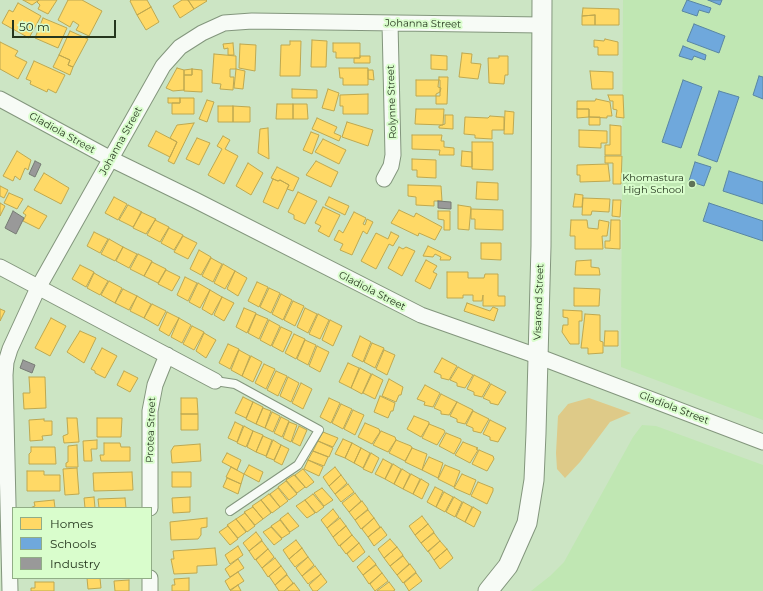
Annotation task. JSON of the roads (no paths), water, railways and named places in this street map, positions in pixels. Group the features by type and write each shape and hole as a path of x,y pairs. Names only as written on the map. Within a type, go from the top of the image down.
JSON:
{"street":[{"name":"Visarend Street","path":"488,591 508,566 527,523 533,487 536,433 541,246 542,0"},
{"name":"Johanna Street","path":"10,591 5,375 10,349 38,288 110,159 163,66 180,47 202,33 224,24 252,21 542,25"},
{"name":"Rolynne Street","path":"384,179 391,166 393,155 390,23"},
{"name":"Gladiola Street","path":"0,99 110,159 195,200 421,315 537,356 763,442"},
{"path":"0,267 215,381"},
{"name":"Protea Street","path":"150,507 150,411 155,385 167,356"},
{"path":"150,579 150,591"}],"lane":[{"path":"215,381 235,384 319,430 298,465 230,511"}],"place":[{"name":"Khomastura High School","path":"692,184"}]}
